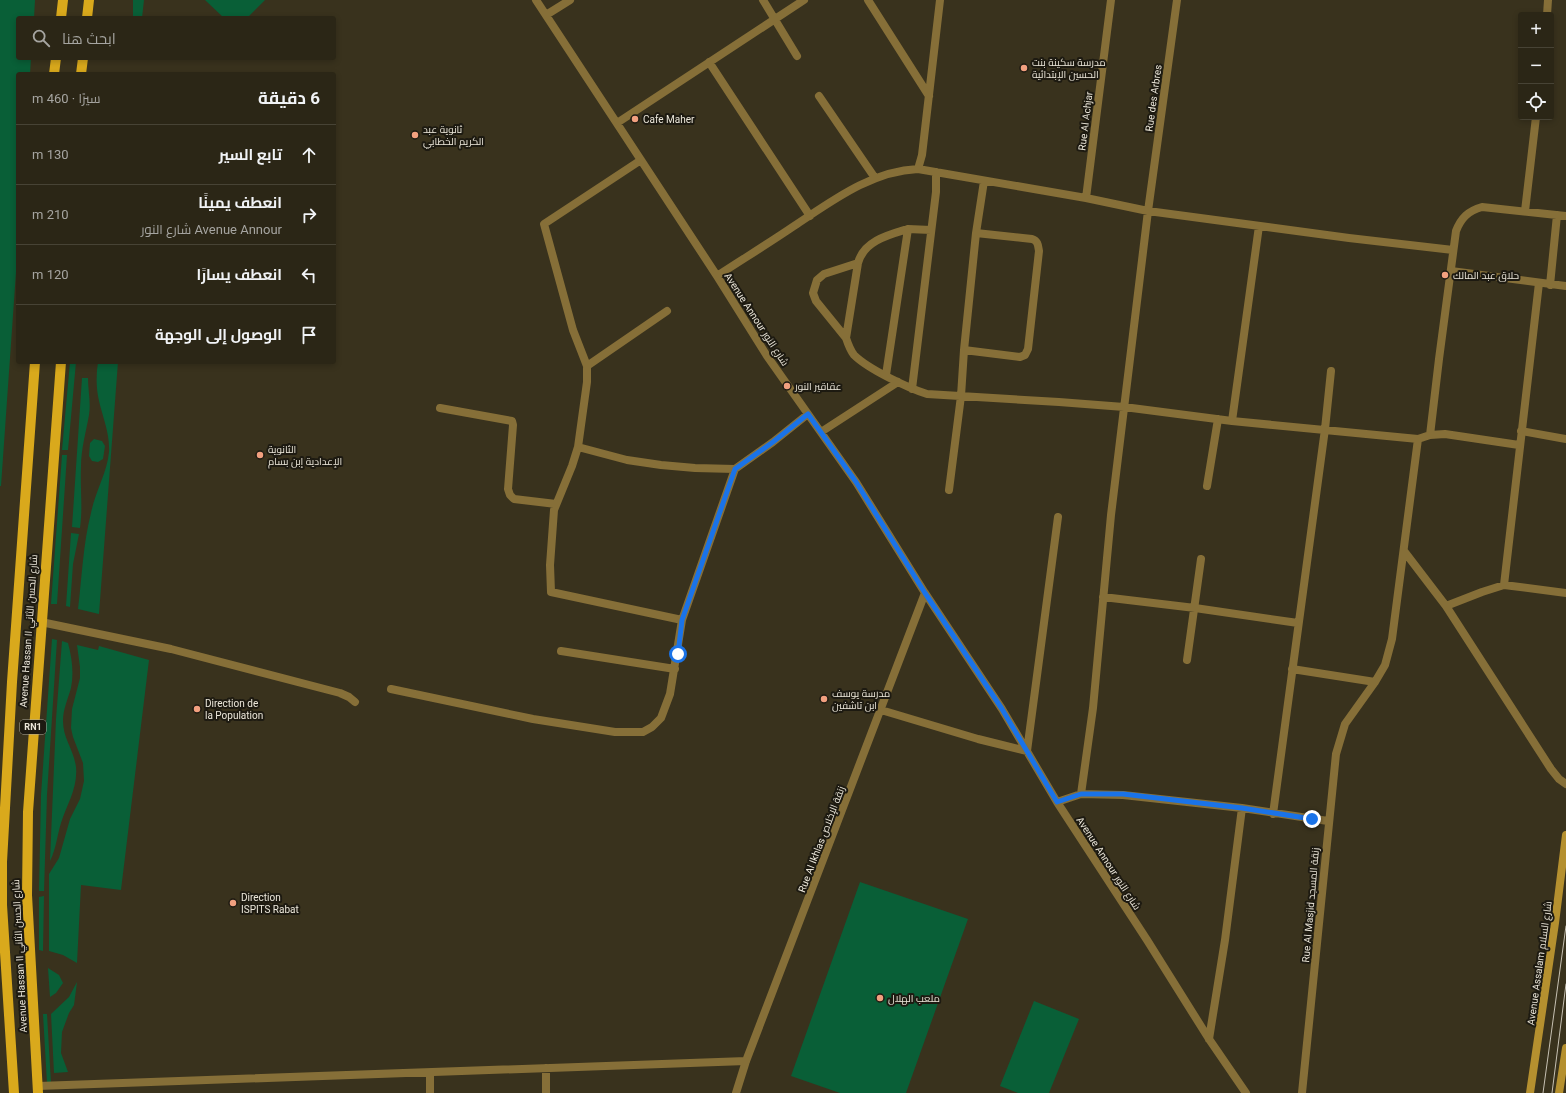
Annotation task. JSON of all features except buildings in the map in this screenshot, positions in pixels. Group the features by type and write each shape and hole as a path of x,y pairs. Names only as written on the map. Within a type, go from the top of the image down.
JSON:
{"main road":[{"path":"61,16 63,0"},
{"path":"87,16 89,0"},
{"path":"54,72 56,60"},
{"path":"81,72 83,60"},
{"name":"Avenue Hassan II شارع الحسن الثاني","path":"14,1093 2,906 2,862 12,682 35,364"},
{"name":"Avenue Hassan II شارع الحسن الثاني","path":"38,1090 27,871 28,812 60,364"},
{"name":"Avenue Assalam شارع السلام","path":"1530,1093 1555,923 1566,835"},
{"path":"1559,1093 1565,1064 1566,1048"}],"street":[{"name":"Avenue Annour شارع النور","path":"536,0 717,276 767,356 856,482 925,593 997,702 1057,802 1147,940 1209,1039 1246,1093"},
{"path":"546,15 570,0"},
{"path":"763,0 797,56"},
{"path":"617,123 804,0"},
{"path":"868,0 929,96"},
{"path":"918,169 922,155 940,0"},
{"name":"Rue Al Achjar","path":"1086,198 1111,0"},
{"name":"Rue des Arbres","path":"1081,794 1093,708 1111,514 1148,211 1177,0"},
{"path":"1547,12 1548,0"},
{"path":"709,62 810,216"},
{"path":"819,96 875,178"},
{"path":"1525,211 1536,120"},
{"path":"641,160 544,224 573,330 587,366 587,382 578,447 554,510 550,565 551,592 682,620"},
{"path":"717,276 843,194 875,178 904,170 918,169 1086,198 1148,211 1453,250"},
{"path":"912,389 936,192 936,172"},
{"path":"949,490 961,396 964,350 976,233 984,181"},
{"path":"1430,435 1453,250 1456,231 1460,222 1469,212 1491,207 1566,216"},
{"path":"1550,284 1557,215"},
{"path":"1232,421 1259,226"},
{"path":"846,338 860,255 868,246 892,234 908,229 931,230"},
{"path":"886,376 908,229"},
{"path":"964,350 1015,357 1022,356 1027,352 1039,251 1038,243 1035,240 976,233"},
{"path":"858,263 824,274 817,280 813,293 816,301 846,338 854,355 886,376 912,389 927,394 1059,402 1418,439 1430,435 1445,434 1519,445"},
{"path":"1451,271 1566,286"},
{"path":"1504,585 1519,445 1539,283"},
{"path":"587,366 667,311"},
{"path":"1273,814 1332,371"},
{"path":"821,432 898,382"},
{"path":"440,408 512,420 513,425 508,489 510,495 514,498 556,504"},
{"path":"391,689 533,719 615,732 643,732 652,727 661,718 670,694 682,620 735,469 773,442 808,414"},
{"path":"1207,486 1218,419"},
{"path":"1521,431 1566,439"},
{"name":"Rue Al Masjid زنقة المسجد","path":"1302,1093 1328,820 1336,754 1340,736 1345,724 1385,666 1392,639 1418,439"},
{"path":"578,447 627,460 661,466 735,469"},
{"path":"880,710 978,739 1027,751 1058,517"},
{"path":"1404,551 1446,606 1551,769 1559,779 1566,784"},
{"path":"1187,660 1201,559"},
{"path":"1446,606 1504,585 1566,593"},
{"name":"Rue Al Ikhlas زنقة الإخلاص","path":"736,1093 746,1061 925,593"},
{"path":"1103,597 1195,608 1298,623"},
{"path":"41,622 171,649 340,693 349,697 355,702"},
{"path":"561,651 675,668"},
{"path":"1292,669 1375,682"},
{"path":"1057,802 1081,794 1123,794 1328,820"},
{"path":"1209,1039 1225,940 1242,808"},
{"path":"38,1090 746,1061"},
{"path":"546,1068 546,1093"},
{"path":"430,1073 430,1093"}],"green space":[{"path":"0,0 35,0 34,16 16,16 16,60 31,60 30,72 16,72 16,272 0,486"},
{"path":"133,0 144,0 142,16 133,16"},
{"path":"205,0 265,0 249,16 222,16"},
{"path":"70,364 76,364 68,450 62,450"},
{"path":"98,364 118,364 99,614 78,609 88,525 106,467 109,452 107,432 97,391"},
{"path":"82,378 88,378 90,406 81,460 80,528 72,527"},
{"path":"94,439 102,441 105,446 103,459 98,462 92,461 89,456 90,443"},
{"path":"62,455 67,455 57,604 51,604"},
{"path":"71,533 79,534 73,564 70,607 66,606"},
{"path":"52,639 57,640 47,795 44,891 39,891 41,795"},
{"path":"62,641 68,643 72,671 72,682 64,712 63,727 75,761 76,775 72,796 61,823 50,861 56,719"},
{"path":"77,645 98,650 99,646 149,660 121,890 81,885 77,963 63,955 49,951 49,874 59,858 70,819 80,799 84,781 83,763 71,728 72,709 80,678"},
{"name":"ملعب الهلال","path":"860,882 968,919 906,1093 840,1093 791,1076"},
{"path":"44,896 43,951 39,950 39,897"},
{"path":"48,968 59,975 63,983 56,993 50,997"},
{"path":"77,982 74,1005 69,1013 62,1032 61,1053 68,1072 54,1073 51,1014 69,997"},
{"path":"1034,1001 1079,1019 1049,1093 1018,1093 1000,1086"},
{"path":"43,1014 47,1014 51,1083 47,1083"}],"tram line":[{"path":"1543,1093 1566,926"},
{"path":"1552,1093 1566,984"}],"place":[{"name":"مدرسة سكينة بنت الحسين الإبتدائية","path":"1024,68"},
{"name":"Cafe Maher","path":"635,119"},
{"name":"ثانوية عبد الكريم الخطابي","path":"415,135"},
{"name":"حلاق عبد المالك","path":"1445,275"},
{"name":"عقاقير النور","path":"787,386"},
{"name":"الثانوية الإعدادية إبن بسام","path":"260,455"},
{"name":"مدرسة يوسف ابن تاشفين","path":"824,699"},
{"name":"Direction de la Population","path":"197,709"},
{"name":"Direction ISPITS Rabat","path":"233,903"},
{"name":"ملعب الهلال","path":"880,998"}],"route":[{"path":"678,654 682,620 735,469 773,442 808,414 856,482 925,593 1002,709 1057,802 1081,794 1123,794 1242,808 1312,819"}]}
